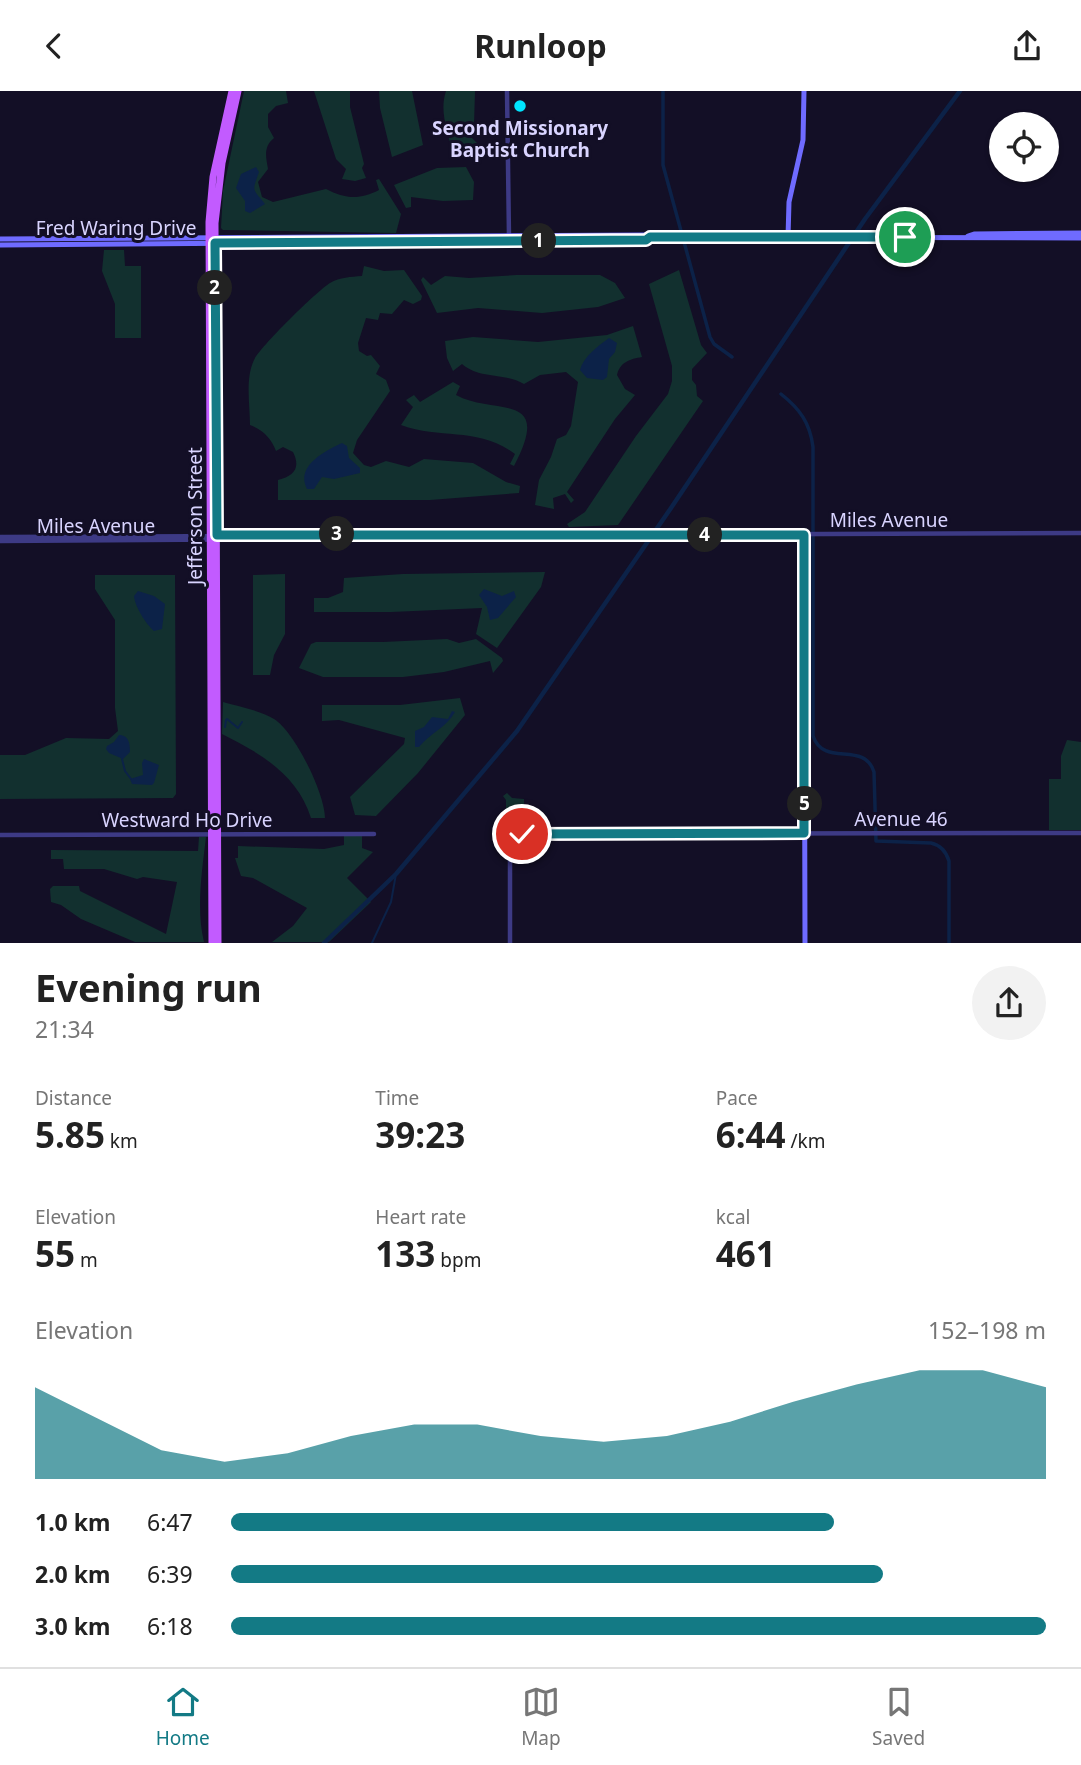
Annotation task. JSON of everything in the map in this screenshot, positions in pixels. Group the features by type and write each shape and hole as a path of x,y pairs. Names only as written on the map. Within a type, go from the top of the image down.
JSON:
{"main road":[{"name":"Jefferson Street","path":"218,943 211,727 216,418 213,177 232,91"},
{"name":"Jefferson Street","path":"212,943 212,853 217,758 209,276 219,179 238,91"},
{"path":"788,237 788,207 804,137 804,91"},
{"name":"Fred Waring Drive","path":"0,245 646,235 1081,236"},
{"name":"Fred Waring Drive","path":"0,239 71,236 212,240"},
{"path":"44,244 69,241 71,236"},
{"path":"145,244 148,240 166,237"},
{"path":"98,244 100,241 123,238"},
{"path":"209,276 212,296 216,297"},
{"path":"209,319 212,321 216,360"},
{"path":"210,380 213,382 216,418"},
{"path":"805,943 804,833 810,534"},
{"path":"211,727 214,757 217,758"},
{"path":"212,853 215,877 218,879"}],"street":[{"path":"507,91 509,238"},
{"name":"Miles Avenue","path":"0,539 1081,533"},
{"name":"Avenue 46","path":"510,943 511,836 1081,833"},
{"name":"Westward Ho Drive","path":"0,835 374,834"}],"green space":[{"path":"244,91 286,91 288,103 276,106 268,114 268,127 274,138 267,149 268,169 258,182 262,197 273,202 326,189 340,195 359,197 379,190 376,180 379,179 401,214 396,233 223,230 223,191"},
{"path":"314,91 350,91 350,107 366,178 355,181 342,179 346,169 336,159"},
{"path":"379,91 412,91 423,145 392,157 380,108"},
{"path":"446,91 475,91 474,125 470,136 477,143 467,150 452,152 444,114"},
{"path":"466,167 474,182 473,200 443,201 411,197 411,207 406,208 394,185 437,168"},
{"path":"104,250 124,250 125,266 141,266 141,338 115,338 115,304 102,271"},
{"path":"364,266 384,271 404,270 422,296 421,300 413,304 404,300 392,314 380,313 378,320 366,318 358,343 359,351 367,356 371,355 380,366 376,374 386,380 390,391 357,440 353,453 364,465 371,467 386,461 409,467 424,459 473,463 506,482 520,486 519,493 430,500 278,500 278,480 292,474 296,467 295,458 293,452 283,447 276,451 266,435 250,425 251,367 266,344 314,296 334,281 362,276"},
{"path":"679,270 701,345 707,353 692,369 697,396 703,401 618,525 569,527 567,524 585,512 668,394 672,381 672,366 649,284"},
{"path":"600,275 615,283 625,298 598,307 542,313 478,308 437,313 421,280 423,277 431,285 445,276 469,278"},
{"path":"633,326 642,357 626,362 617,375 625,389 635,395 615,419 567,492 574,500 571,503 565,494 553,498 554,509 535,505 539,480 557,439 566,435 571,426 578,382 566,372 540,375 524,384 509,378 477,372 462,364 453,371 447,358 445,341 473,337 538,342 607,335"},
{"path":"453,382 460,386 456,395 514,410 523,416 527,426 525,442 514,466 510,464 515,454 501,445 473,436 431,432 401,425 413,407 406,400 414,395 420,402"},
{"path":"545,572 541,587 497,648 476,634 482,608 314,612 314,598 328,598 343,592 344,578 403,574"},
{"path":"285,574 285,634 274,655 270,675 253,675 253,575"},
{"path":"95,575 175,575 176,794 173,798 0,799 0,755 25,755 66,738 109,739 118,731 115,708 115,620 95,589"},
{"path":"447,639 459,643 476,639 503,661 493,673 490,661 444,672 403,677 323,677 299,668 311,644 316,642"},
{"path":"460,698 465,715 418,773 376,816 355,815 350,797 404,744 405,738 339,720 322,721 322,705 400,705"},
{"path":"223,702 263,714 282,726 307,764 320,794 325,818 311,818 297,789 287,777 263,757 222,734"},
{"path":"1067,740 1081,742 1081,830 1049,830 1049,779 1061,779 1061,756"},
{"path":"507,793 512,798 524,799 524,821 518,821 518,828 524,831 506,831 506,800 503,796"},
{"path":"344,836 362,836 362,848 373,852 347,878 371,902 329,942 272,942 293,926 307,908 253,878 241,876 235,858 238,858 238,846 324,849 344,845"},
{"path":"199,837 206,837 200,903 204,942 135,942 81,919 61,905 51,902 50,889 53,886 79,886 80,891 166,934 177,882 143,877 137,879 104,869 64,869 63,859 51,859 51,850 198,851"}],"water":[{"path":"256,167 259,172 254,189 265,204 250,213 245,211 245,201 236,188 241,174"},
{"path":"609,338 617,343 615,352 609,359 607,377 603,380 587,378 580,370 584,361"},
{"path":"342,443 347,446 349,458 360,468 360,473 334,479 322,477 314,489 307,489 304,481 308,466 320,455"},
{"path":"484,589 502,596 514,591 516,597 498,618 490,620 487,607 479,595"},
{"path":"138,591 154,596 165,604 162,629 154,631 141,615 134,596"},
{"path":"452,711 455,712 447,722 419,747 415,747 415,731 424,727 432,717 448,719"},
{"path":"119,735 127,738 130,746 130,752 123,759 106,749"},
{"path":"144,759 159,765 154,783 132,784 130,779 143,775"}],"waterway":[{"path":"663,91 663,165 710,337 714,344 732,357"},
{"path":"324,943 396,874 517,731 865,219 960,91"},
{"path":"781,394 803,417 813,447 813,736 818,745 826,751 862,757 869,763 874,772 876,841 931,843 944,851 949,861 949,943"},
{"path":"227,719 238,728 242,722"},
{"path":"225,727 226,720"},
{"path":"122,759 125,771 131,779"},
{"path":"372,943 391,902 396,874"}],"place":[{"name":"Second Missionary Baptist Church","path":"520,106"}],"route":[{"path":"522,834 804,833 804,535 217,535 215,243 646,240 650,237 905,237"}]}
